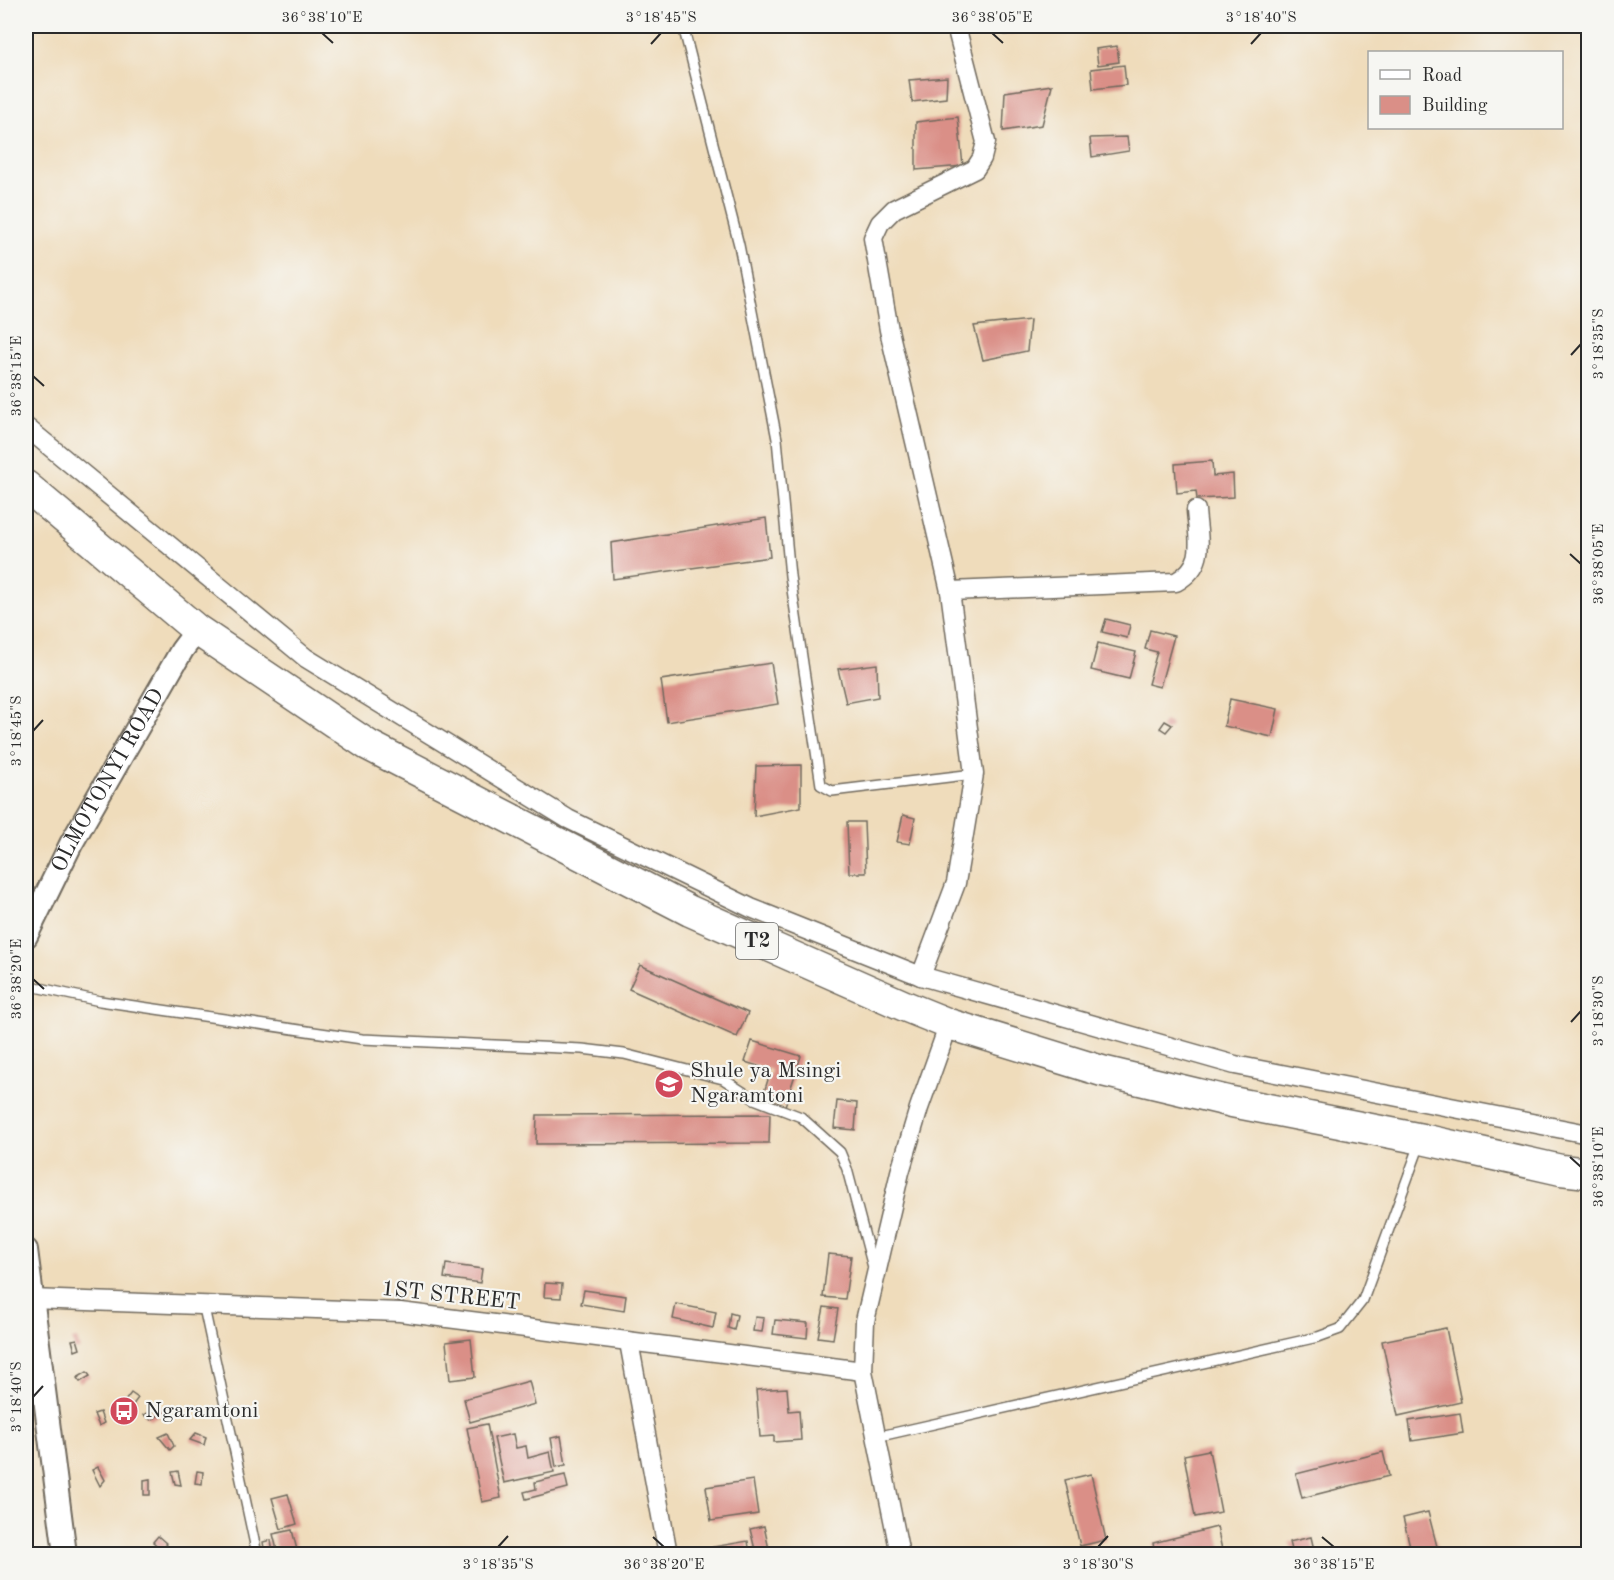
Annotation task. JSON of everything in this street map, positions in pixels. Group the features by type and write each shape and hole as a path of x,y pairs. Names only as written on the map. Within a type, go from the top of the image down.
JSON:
{"highway":[{"name":"T2","path":"26,486 197,630 368,745 690,911 949,1024 1102,1071 1232,1102 1422,1139 1560,1170 1588,1173"}],"street":[{"path":"921,976 956,883 974,774 950,591 889,330 873,238 879,223 894,209 962,177 975,169 982,158 986,142 956,26"},
{"path":"26,427 306,658 568,819 751,908 921,976 1235,1065 1588,1134"},
{"path":"950,591 1176,582 1194,569 1199,552 1196,510"},
{"name":"OLMOTONYI ROAD","path":"26,936 70,844 182,650 197,630"},
{"path":"900,1554 863,1371 866,1321 875,1274 916,1119 949,1024"},
{"path":"26,1250 65,1554"},
{"name":"1ST STREET","path":"31,1299 203,1303 400,1312 863,1371"},
{"path":"629,1342 668,1554"}],"lane":[{"path":"682,26 739,245 777,439 790,576 821,785 832,791 974,774"},
{"path":"26,985 100,1001 362,1039 582,1049 624,1054 723,1079 754,1099 801,1117 840,1152 847,1169 875,1274"},
{"path":"876,1437 1318,1337 1340,1329 1363,1300 1422,1139"},
{"path":"203,1303 258,1554"}],"building":[{"path":"1004,26 1027,27 1016,29 1017,33 1005,35"},
{"path":"1117,46 1119,62 1098,65 1096,49"},
{"path":"1124,65 1126,85 1093,89 1091,69"},
{"path":"947,77 946,98 912,102 909,80"},
{"path":"1052,85 1042,125 1003,131 1005,92"},
{"path":"958,117 963,166 916,170 916,122"},
{"path":"1127,137 1129,151 1092,157 1090,138"},
{"path":"1030,320 1027,351 983,360 974,326"},
{"path":"1212,461 1213,476 1233,474 1234,497 1197,499 1196,491 1177,493 1175,464"},
{"path":"766,518 770,557 613,579 611,543"},
{"path":"1106,619 1130,625 1127,638 1102,632"},
{"path":"1150,630 1174,636 1160,687 1148,684 1157,652 1145,649"},
{"path":"1098,643 1136,652 1129,679 1091,670"},
{"path":"771,663 778,704 667,722 661,680"},
{"path":"877,664 878,697 846,703 838,669"},
{"path":"1230,699 1278,709 1272,737 1224,726"},
{"path":"1165,721 1172,725 1166,732 1160,728"},
{"path":"801,765 801,807 754,816 756,766"},
{"path":"903,815 915,818 910,844 897,842"},
{"path":"847,822 864,822 866,873 849,873"},
{"path":"640,965 748,1013 737,1037 629,989"},
{"path":"752,1041 801,1056 785,1106 762,1099 771,1070 745,1062"},
{"path":"837,1101 857,1103 855,1130 834,1128"},
{"path":"770,1114 769,1143 536,1144 537,1115"},
{"path":"828,1254 851,1256 845,1299 823,1297"},
{"path":"446,1264 482,1269 480,1283 444,1278"},
{"path":"545,1283 562,1284 561,1298 544,1297"},
{"path":"584,1290 626,1296 624,1311 581,1304"},
{"path":"676,1304 716,1312 713,1328 673,1319"},
{"path":"824,1307 838,1309 833,1339 818,1337"},
{"path":"730,1313 737,1315 734,1330 728,1328"},
{"path":"755,1317 764,1318 762,1332 753,1331"},
{"path":"775,1320 808,1323 807,1338 773,1334"},
{"path":"1446,1328 1461,1402 1398,1416 1382,1341"},
{"path":"77,1339 80,1349 75,1351 72,1340"},
{"path":"471,1339 475,1377 450,1380 446,1342"},
{"path":"87,1372 90,1376 80,1382 77,1378"},
{"path":"529,1381 535,1404 470,1422 464,1399"},
{"path":"787,1388 789,1411 799,1410 801,1440 774,1442 774,1436 760,1437 756,1390"},
{"path":"131,1393 138,1398 129,1410 122,1405"},
{"path":"160,1406 164,1412 151,1420 144,1415"},
{"path":"100,1412 104,1423 99,1426 94,1414"},
{"path":"1460,1413 1463,1433 1412,1441 1409,1421"},
{"path":"487,1424 501,1498 482,1502 467,1428"},
{"path":"168,1433 174,1446 170,1450 159,1437"},
{"path":"196,1433 206,1437 204,1445 190,1440"},
{"path":"513,1434 516,1448 526,1446 528,1458 550,1452 554,1472 504,1483 494,1438"},
{"path":"561,1436 566,1465 556,1467 551,1438"},
{"path":"1209,1450 1221,1512 1195,1517 1184,1455"},
{"path":"1383,1452 1389,1476 1302,1498 1296,1474"},
{"path":"98,1467 105,1480 100,1486 92,1470"},
{"path":"178,1471 181,1485 175,1484 172,1472"},
{"path":"197,1471 203,1472 202,1484 195,1483"},
{"path":"1091,1474 1106,1540 1080,1546 1065,1480"},
{"path":"565,1475 568,1488 526,1499 524,1492 536,1489 535,1482"},
{"path":"150,1479 150,1495 144,1495 144,1480"},
{"path":"753,1480 758,1514 711,1521 706,1487"},
{"path":"288,1494 297,1524 281,1529 272,1498"},
{"path":"1428,1512 1439,1554 1412,1554 1403,1518"},
{"path":"764,1526 770,1554 756,1554 750,1529"},
{"path":"1217,1527 1223,1554 1155,1554 1153,1543"},
{"path":"292,1530 297,1550 278,1554 273,1534"},
{"path":"158,1536 167,1544 162,1550 153,1542"},
{"path":"1311,1537 1315,1554 1292,1554 1289,1542"},
{"path":"271,1540 273,1553 265,1554 263,1542"},
{"path":"748,1541 750,1554 715,1554 713,1547"}],"place":[{"name":"Shule ya Msingi Ngaramtoni","path":"669,1084"},
{"name":"Ngaramtoni","path":"124,1411"}]}
